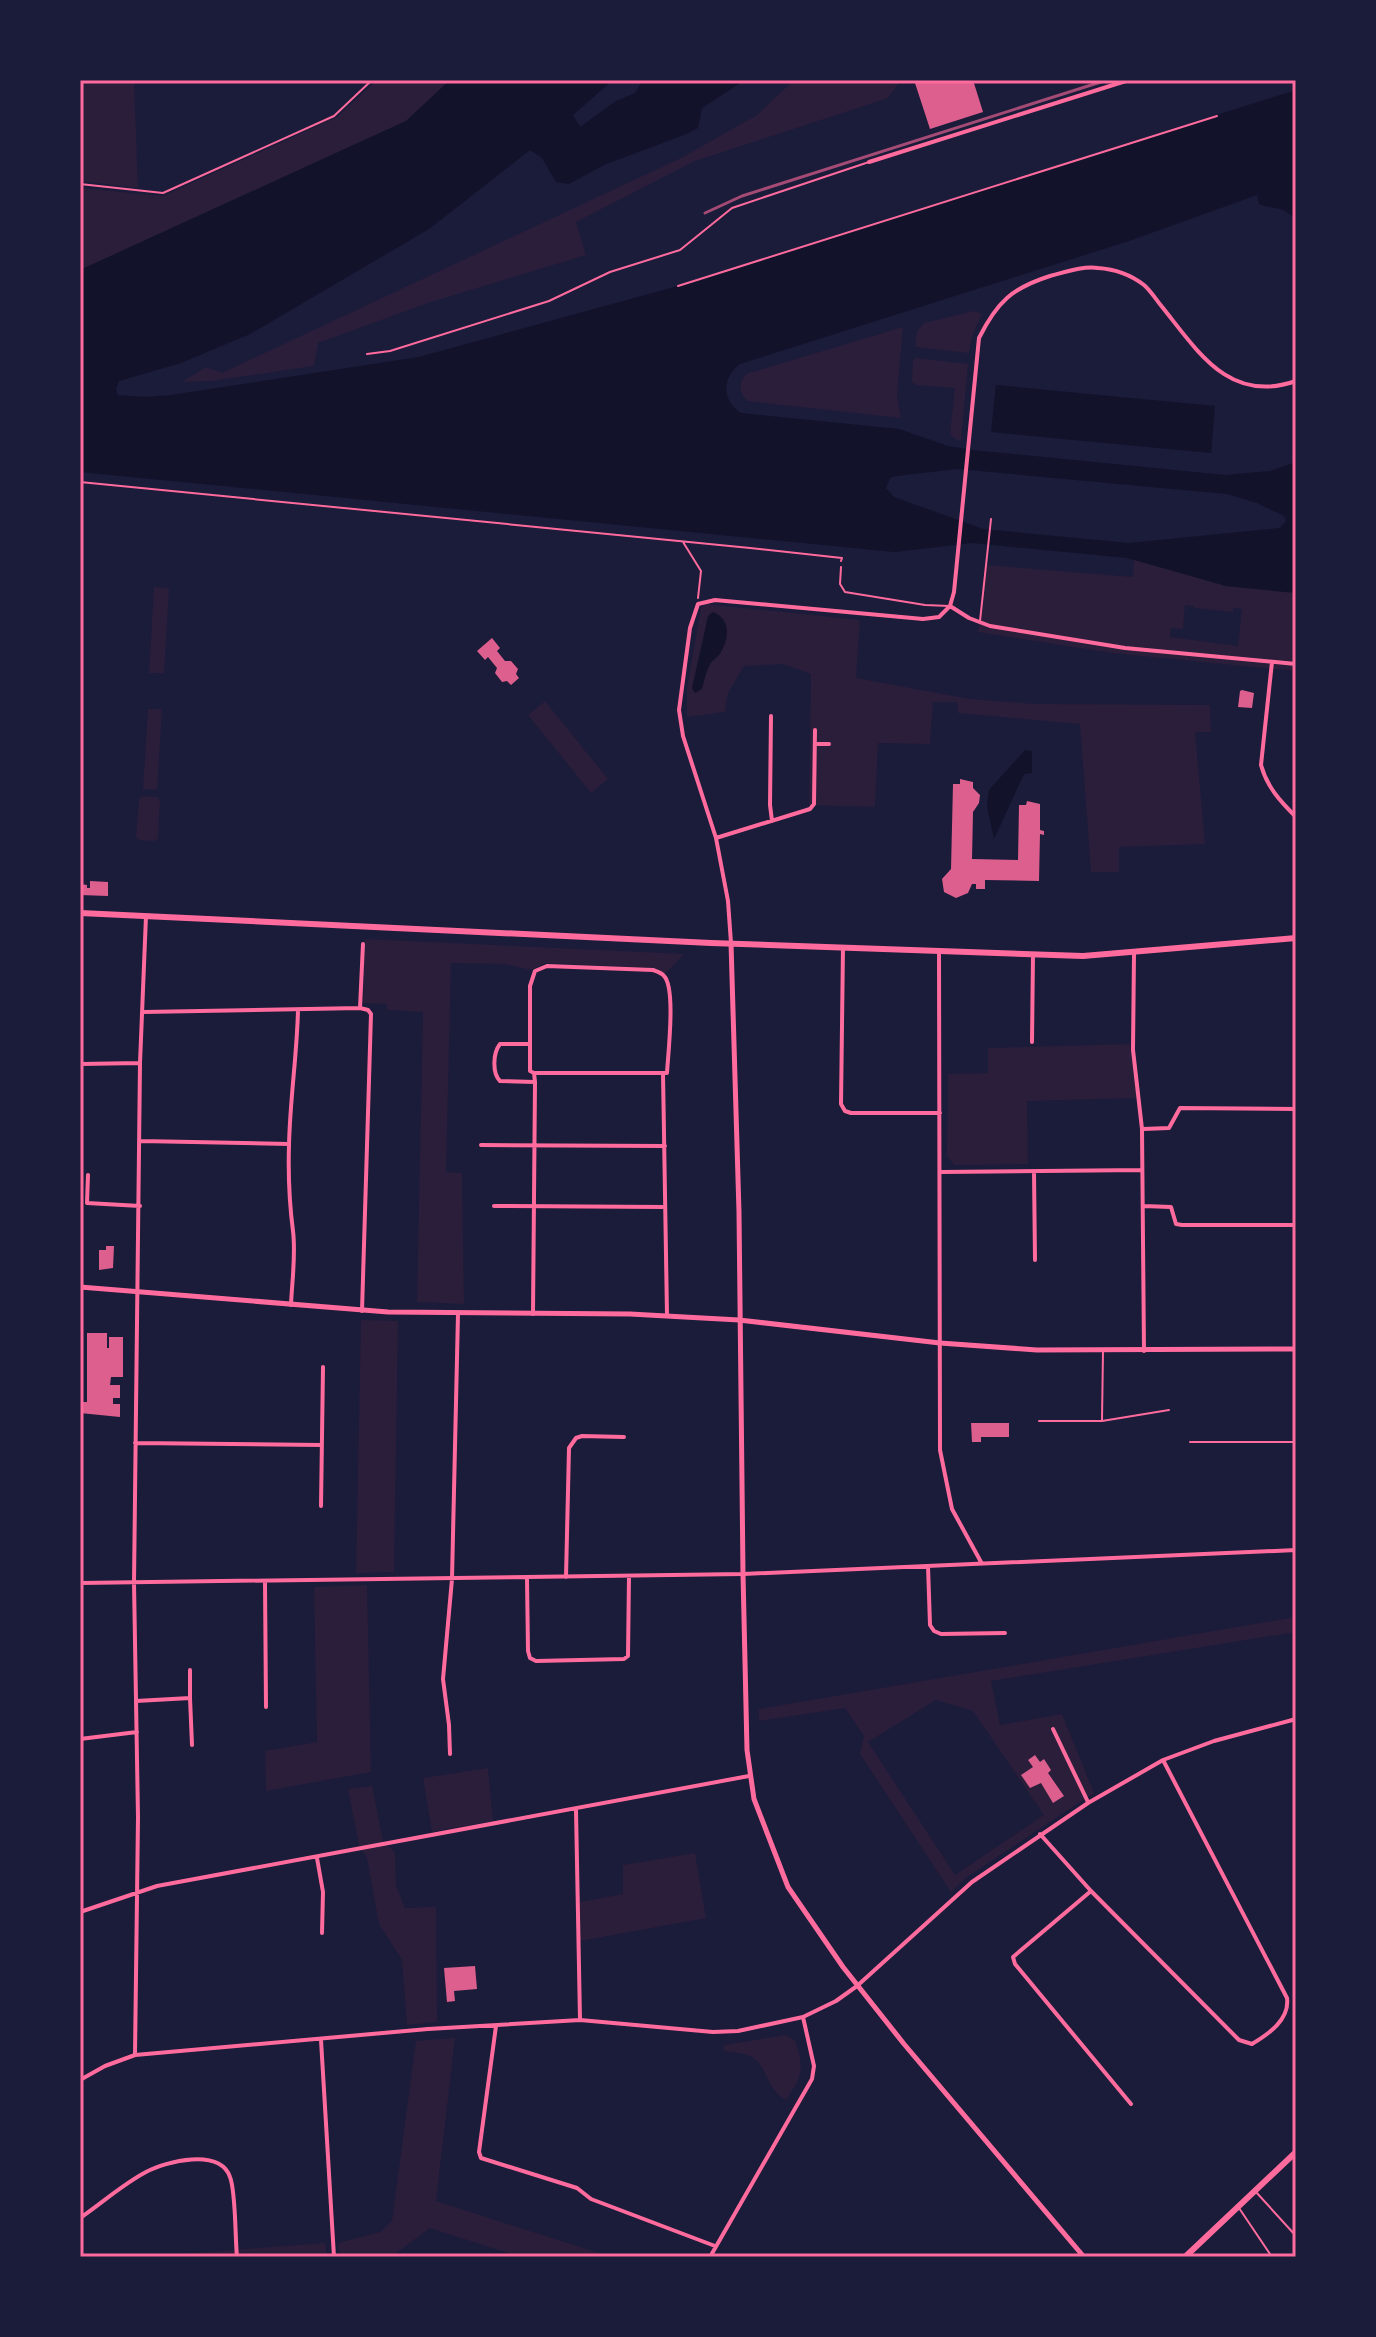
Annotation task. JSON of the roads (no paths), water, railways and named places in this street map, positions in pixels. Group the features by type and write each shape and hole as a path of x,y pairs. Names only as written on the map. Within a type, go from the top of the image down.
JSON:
{"main road":[{"path":"80,913 1083,956 1296,938"},
{"path":"1185,2257 1296,2152"}],"street":[{"path":"869,162 1129,80"},
{"path":"1084,2257 857,1986 788,1887 758,1810 749,1776 731,943 728,901 716,838 683,736 679,710 692,619 698,604 715,600 923,619 939,617 950,606 979,338 991,313 1022,286 1077,269 1097,267 1131,277 1146,286 1203,358 1228,378 1258,387 1279,387 1296,381"},
{"path":"950,606 979,623 1125,648 1296,664"},
{"path":"1272,662 1261,765 1275,795 1296,817"},
{"path":"771,716 772,821"},
{"path":"716,838 810,809 814,804 815,730"},
{"path":"816,744 829,744"},
{"path":"135,2055 138,1891 135,1443 140,1063 146,916"},
{"path":"360,1008 363,944"},
{"path":"843,947 841,1104 845,1111 940,1113"},
{"path":"939,951 940,1450 952,1509 981,1562"},
{"path":"1032,1042 1033,954"},
{"path":"1134,954 1133,1050 1142,1129 1144,1351"},
{"path":"540,967 653,970 665,976 669,988 667,1073 663,1073 530,1071 531,978 540,967"},
{"path":"143,1012 360,1008 371,1014 362,1311"},
{"path":"291,1305 293,1232 288,1200 289,1144 298,1010"},
{"path":"530,1044 500,1044 496,1052 495,1073 505,1083 535,1082"},
{"path":"80,1064 140,1063"},
{"path":"533,1314 534,1073"},
{"path":"663,1073 667,1315"},
{"path":"1142,1129 1169,1128 1180,1108 1296,1109"},
{"path":"141,1141 289,1144"},
{"path":"481,1145 665,1146"},
{"path":"940,1172 1142,1170"},
{"path":"1034,1172 1035,1260"},
{"path":"88,1175 87,1203 140,1206"},
{"path":"494,1206 665,1207"},
{"path":"1143,1206 1171,1207 1176,1224 1296,1225"},
{"path":"80,1287 362,1311 667,1315 1037,1350 1296,1349"},
{"path":"450,1754 443,1679 452,1579 458,1314"},
{"path":"321,1506 323,1367"},
{"path":"566,1578 569,1448 576,1438 582,1436 624,1437"},
{"path":"135,1443 322,1445"},
{"path":"80,1583 743,1574 1296,1550"},
{"path":"927,1565 930,1625 934,1631 941,1634 1005,1633"},
{"path":"527,1578 528,1651 530,1658 536,1661 624,1659 628,1656 629,1576"},
{"path":"265,1582 266,1707"},
{"path":"190,1670 192,1745"},
{"path":"136,1701 190,1698"},
{"path":"80,2080 105,2066 135,2055 428,2029 580,2020 722,2032 766,2027 803,2017 836,2001 857,1986 972,1882 1088,1803 1163,1760 1214,1741 1296,1719"},
{"path":"1053,1729 1088,1803"},
{"path":"80,1739 137,1732"},
{"path":"1040,1834 1091,1891 1243,2043 1257,2041 1283,2019 1287,1998 1163,1760"},
{"path":"80,1912 138,1891 749,1776"},
{"path":"576,1810 580,2020"},
{"path":"317,1858 323,1892 322,1933"},
{"path":"1091,1891 1013,1957 1046,2005 1131,2104"},
{"path":"710,2257 812,2079 814,2066 803,2017"},
{"path":"496,2026 479,2152 481,2158 577,2188 591,2199 715,2246"},
{"path":"321,2040 334,2257"},
{"path":"80,2218 148,2171 185,2159 211,2160 230,2175 237,2257"}],"lane":[{"path":"80,184 163,193 334,116 372,80"},
{"path":"367,354 390,351 549,301 610,272 680,250 732,208 869,162"},
{"path":"979,623 991,519"},
{"path":"841,567 840,584 845,592 950,606"},
{"path":"1102,1421 1103,1351"},
{"path":"1039,1421 1102,1421 1169,1410"},
{"path":"1190,1442 1296,1442"},
{"path":"1256,2191 1296,2236"},
{"path":"1238,2207 1272,2257"}],"railway":[{"path":"705,213 742,196 1107,80"}]}
